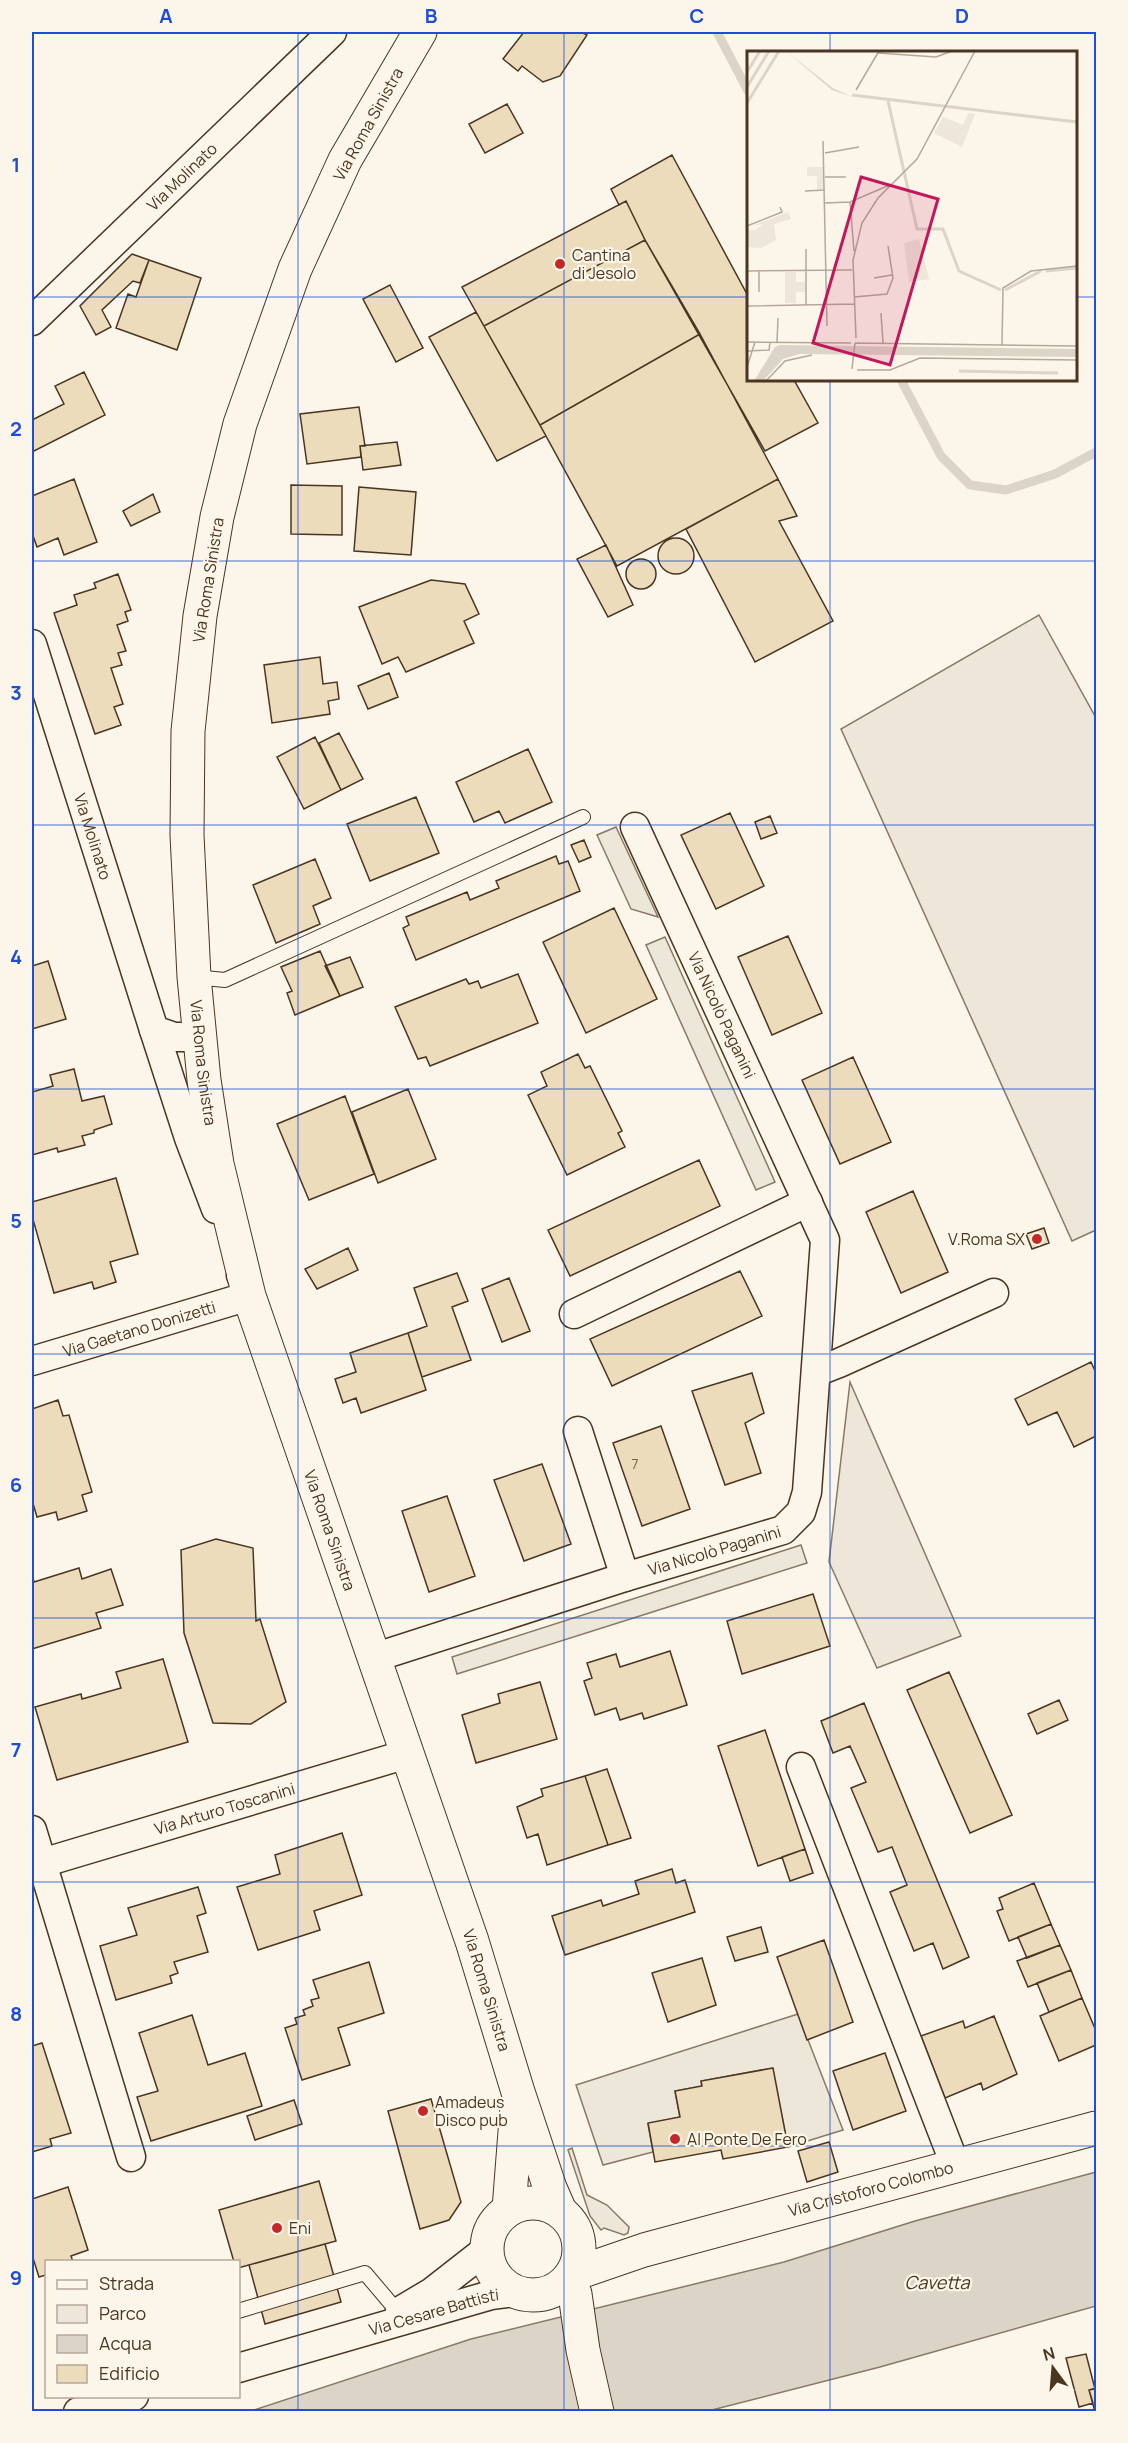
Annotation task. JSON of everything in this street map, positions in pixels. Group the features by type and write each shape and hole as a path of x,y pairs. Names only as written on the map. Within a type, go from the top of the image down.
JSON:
{"street":[{"name":"Via Molinato","path":"32,321 332,32"},
{"name":"Via Roma Sinistra","path":"420,32 345,160 295,269 240,424 223,493 200,616 188,731 187,836 194,977 199,1037 218,1164 249,1296 472,1941 550,2188 568,2222"},
{"name":"Via Molinato","path":"32,644 189,1138 249,1296"},
{"name":"Via Nicolò Paganini","path":"373,1658 625,1577 783,1530 801,1512 807,1492 825,1240 635,828"},
{"path":"154,1029 174,1037 199,1037"},
{"path":"574,1314 808,1202"},
{"path":"816,1371 840,1363 994,1293"},
{"name":"Via Gaetano Donizetti","path":"32,1361 249,1296"},
{"path":"578,1431 625,1577"},
{"name":"Via Arturo Toscanini","path":"37,1865 407,1754"},
{"path":"801,1767 956,2168"},
{"path":"32,1830 37,1865 131,2157"},
{"name":"Via Roma Sinistra","path":"509,2209 518,2092"},
{"name":"Via Cristoforo Colombo","path":"552,2291 644,2250 956,2168 1096,2128"},
{"path":"527,2202 537,2202 568,2222 579,2257 552,2291 505,2286 494,2274 488,2261 488,2235 494,2223 509,2209 527,2202"},
{"name":"Via Cristoforo Colombo","path":"568,2222 606,2246 644,2250"},
{"name":"Via Cesare Battisti","path":"353,2336 432,2292 487,2249"},
{"path":"552,2291 583,2350 597,2412"},
{"name":"Via Cesare Battisti","path":"240,2367 490,2295 552,2291"},
{"path":"78,2412 130,2398"}],"lane":[{"path":"194,977 225,980 583,817"},
{"path":"240,2310 365,2273 398,2312"}],"green space":[{"path":"1039,615 1096,718 1096,1230 1072,1241 841,729"},
{"path":"850,1382 961,1636 877,1668 829,1562"},
{"path":"572,2148 587,2195 607,2205 629,2227 628,2233 624,2235 604,2228 601,2230 590,2216 568,2150"}],"shaded area":[{"path":"616,827 658,917 631,909 597,835"},
{"path":"665,937 775,1182 756,1190 646,945"},
{"path":"801,1545 807,1563 457,1674 452,1657"},
{"path":"798,2014 843,2130 788,2147 772,2068 701,2081 702,2086 675,2091 680,2117 648,2124 653,2152 603,2165 576,2085"}],"water":[{"name":"Cavetta","path":"1096,2172 1096,2306 880,2367 708,2411 248,2412 471,2339 784,2262 915,2221"}],"building":[{"path":"524,32 581,32 587,35 560,76 543,82 522,66 518,71 503,59"},
{"path":"507,104 523,133 485,153 469,124"},
{"path":"672,155 747,294 747,381 795,381 818,423 765,451 645,240 626,201 619,205 611,189"},
{"path":"626,201 645,240 484,326 462,287"},
{"path":"645,240 700,334 540,425 484,326"},
{"path":"132,254 149,260 140,283 133,281 102,310 111,327 96,335 80,306"},
{"path":"149,260 201,278 177,350 116,328 128,294 136,297"},
{"path":"390,285 423,348 396,362 363,299"},
{"path":"476,312 546,436 497,461 429,337"},
{"path":"700,334 778,479 617,566 540,425"},
{"path":"84,372 105,415 32,452 32,420 64,404 55,386"},
{"path":"359,407 365,446 360,446 361,457 307,464 300,414"},
{"path":"397,442 401,465 363,470 360,446"},
{"path":"74,479 97,542 64,555 58,538 37,547 32,533 32,496"},
{"path":"778,479 797,516 779,521 833,621 755,662 686,529"},
{"path":"291,485 342,486 342,535 291,534"},
{"path":"359,487 416,492 411,555 354,551"},
{"path":"153,494 160,512 131,526 123,511"},
{"path":"676,538 689,543 694,556 689,569 676,574 663,569 658,556 663,543"},
{"path":"606,545 633,605 608,617 577,559"},
{"path":"641,559 652,563 656,574 652,585 641,589 630,585 626,574 630,563"},
{"path":"118,574 131,610 125,612 128,621 117,625 126,651 118,653 122,665 111,668 123,704 114,707 121,725 95,734 54,613 77,605 74,595 96,588 94,583"},
{"path":"431,580 465,584 479,614 464,621 474,643 406,672 398,657 382,664 359,607"},
{"path":"320,657 323,684 337,682 339,699 328,701 330,714 272,723 264,665"},
{"path":"389,673 398,697 368,709 358,686"},
{"path":"339,733 363,779 341,790 319,743"},
{"path":"315,737 341,790 304,809 277,757"},
{"path":"528,749 552,802 505,823 499,811 474,822 456,782"},
{"path":"416,797 439,853 370,881 347,824"},
{"path":"730,813 764,886 716,909 681,835"},
{"path":"770,816 777,833 761,839 755,822"},
{"path":"584,840 591,857 579,862 571,845"},
{"path":"556,856 559,864 568,861 580,891 416,960 403,928 409,925 406,917 467,892 470,900 499,888 496,881"},
{"path":"315,859 331,898 313,906 320,924 276,943 253,885"},
{"path":"614,908 657,999 586,1033 543,942"},
{"path":"788,936 822,1013 772,1035 738,957"},
{"path":"320,951 340,996 295,1015 287,993 292,991 281,967"},
{"path":"350,957 363,987 340,996 325,966"},
{"path":"48,961 66,1019 32,1029 32,966"},
{"path":"518,974 538,1023 430,1066 426,1057 418,1059 395,1007 466,979 469,984 478,981 481,988"},
{"path":"578,1054 585,1068 590,1066 622,1131 618,1133 625,1147 567,1175 528,1095 547,1086 541,1072"},
{"path":"853,1057 891,1142 840,1164 802,1080"},
{"path":"74,1069 82,1101 104,1096 112,1124 82,1136 85,1145 58,1152 57,1148 32,1155 32,1092 53,1086 50,1075"},
{"path":"408,1089 436,1159 378,1183 352,1112"},
{"path":"345,1096 374,1174 309,1200 277,1124"},
{"path":"699,1160 720,1206 570,1276 548,1230"},
{"path":"116,1178 138,1254 110,1262 116,1282 94,1289 92,1282 54,1293 32,1216 32,1202"},
{"path":"913,1191 948,1272 901,1293 866,1212"},
{"name":"V.Roma SX","path":"1044,1228 1049,1243 1032,1249 1026,1234"},
{"path":"348,1248 358,1270 317,1289 305,1269"},
{"path":"740,1271 762,1316 612,1386 590,1339"},
{"path":"457,1273 468,1301 452,1307 471,1360 422,1377 408,1333 427,1326 414,1288"},
{"path":"509,1278 530,1331 502,1342 482,1289"},
{"path":"408,1333 426,1390 361,1413 356,1398 343,1403 335,1379 356,1372 350,1353"},
{"path":"1091,1362 1096,1373 1096,1436 1074,1447 1057,1412 1028,1425 1015,1399"},
{"path":"752,1373 764,1413 745,1423 761,1473 725,1485 692,1391"},
{"path":"58,1400 63,1416 69,1415 92,1492 82,1495 87,1511 58,1520 56,1512 37,1517 32,1500 32,1409"},
{"path":"661,1426 690,1509 642,1526 613,1443"},
{"path":"542,1464 571,1544 524,1561 494,1480"},
{"path":"447,1496 475,1576 429,1592 402,1511"},
{"path":"216,1539 253,1548 256,1621 260,1619 286,1702 251,1724 213,1723 184,1633 181,1550"},
{"path":"79,1568 82,1579 111,1569 123,1605 96,1613 101,1628 32,1649 32,1574 34,1582"},
{"path":"813,1594 830,1646 742,1674 727,1621"},
{"path":"670,1651 687,1705 644,1719 642,1713 620,1720 616,1708 595,1715 584,1681 592,1678 587,1663 616,1654 620,1667"},
{"path":"163,1659 188,1742 57,1780 35,1707 81,1694 82,1699 121,1688 116,1672"},
{"path":"949,1672 1012,1815 970,1833 907,1690"},
{"path":"540,1682 557,1739 476,1763 462,1715 500,1703 498,1694"},
{"path":"1059,1700 1068,1720 1037,1734 1028,1714"},
{"path":"864,1703 969,1957 943,1969 933,1943 914,1951 890,1892 907,1885 892,1847 878,1852 851,1788 866,1782 850,1746 833,1753 821,1721"},
{"path":"765,1730 805,1849 758,1866 718,1746"},
{"path":"607,1769 631,1838 608,1845 585,1776"},
{"path":"585,1776 608,1845 547,1865 538,1834 527,1838 517,1807 543,1796 541,1789"},
{"path":"342,1833 362,1895 314,1911 320,1930 258,1950 237,1887 280,1874 275,1855"},
{"path":"805,1849 813,1873 790,1881 782,1857"},
{"path":"672,1869 676,1883 685,1880 695,1912 565,1955 552,1916 601,1900 603,1906 639,1894 635,1881"},
{"path":"1034,1883 1051,1924 1009,1941 997,1911 1003,1909 999,1898"},
{"path":"198,1887 206,1913 197,1916 208,1952 174,1962 178,1973 170,1976 172,1983 116,2000 100,1946 137,1935 128,1908"},
{"path":"1051,1924 1060,1945 1027,1958 1018,1937"},
{"path":"761,1927 768,1952 735,1961 727,1937"},
{"path":"824,1940 853,2022 807,2040 777,1957"},
{"path":"1060,1945 1071,1970 1028,1987 1017,1961"},
{"path":"702,1958 716,2005 668,2022 652,1973"},
{"path":"369,1962 384,2013 338,2028 350,2065 302,2080 285,2028 297,2024 295,2018 305,2015 303,2010 313,2006 311,2000 319,1998 313,1980"},
{"path":"1071,1970 1082,1998 1049,2012 1037,1983"},
{"path":"1082,1998 1096,2031 1096,2045 1059,2061 1040,2016"},
{"path":"192,2015 208,2065 245,2053 262,2106 151,2141 137,2097 158,2091 139,2033"},
{"path":"994,2016 1017,2074 983,2090 981,2083 945,2098 921,2036 963,2021 965,2028"},
{"path":"42,2043 71,2133 50,2139 52,2146 32,2152 32,2046"},
{"path":"885,2053 906,2111 853,2130 833,2071"},
{"path":"773,2068 788,2147 723,2159 721,2150 655,2162 648,2123 680,2117 675,2091 702,2086 701,2081"},
{"path":"431,2099 461,2202 449,2220 420,2229 388,2111"},
{"path":"294,2100 302,2124 255,2140 247,2116"},
{"path":"829,2142 838,2172 807,2182 798,2151"},
{"path":"319,2181 336,2241 240,2267 240,2260 233,2260 219,2210"},
{"path":"68,2187 88,2250 71,2256 72,2260 45,2260 45,2275 39,2277 32,2255 32,2199"},
{"path":"325,2244 341,2302 265,2324 249,2265"},
{"path":"1086,2354 1095,2389 1089,2390 1093,2403 1079,2407 1066,2358"},
{"path":"1096,2388 1096,2412 1095,2412 1089,2390"}],"waterway":[{"path":"717,32 747,89"},
{"path":"902,381 941,456 970,485 1006,490 1055,474 1096,452"}],"place":[{"name":"Cantina di Jesolo","path":"560,264"},
{"name":"V.Roma SX","path":"1037,1239"},
{"name":"Amadeus Disco pub","path":"423,2111"},
{"name":"Al Ponte De Fero","path":"675,2139"},
{"name":"Eni","path":"277,2228"}]}
